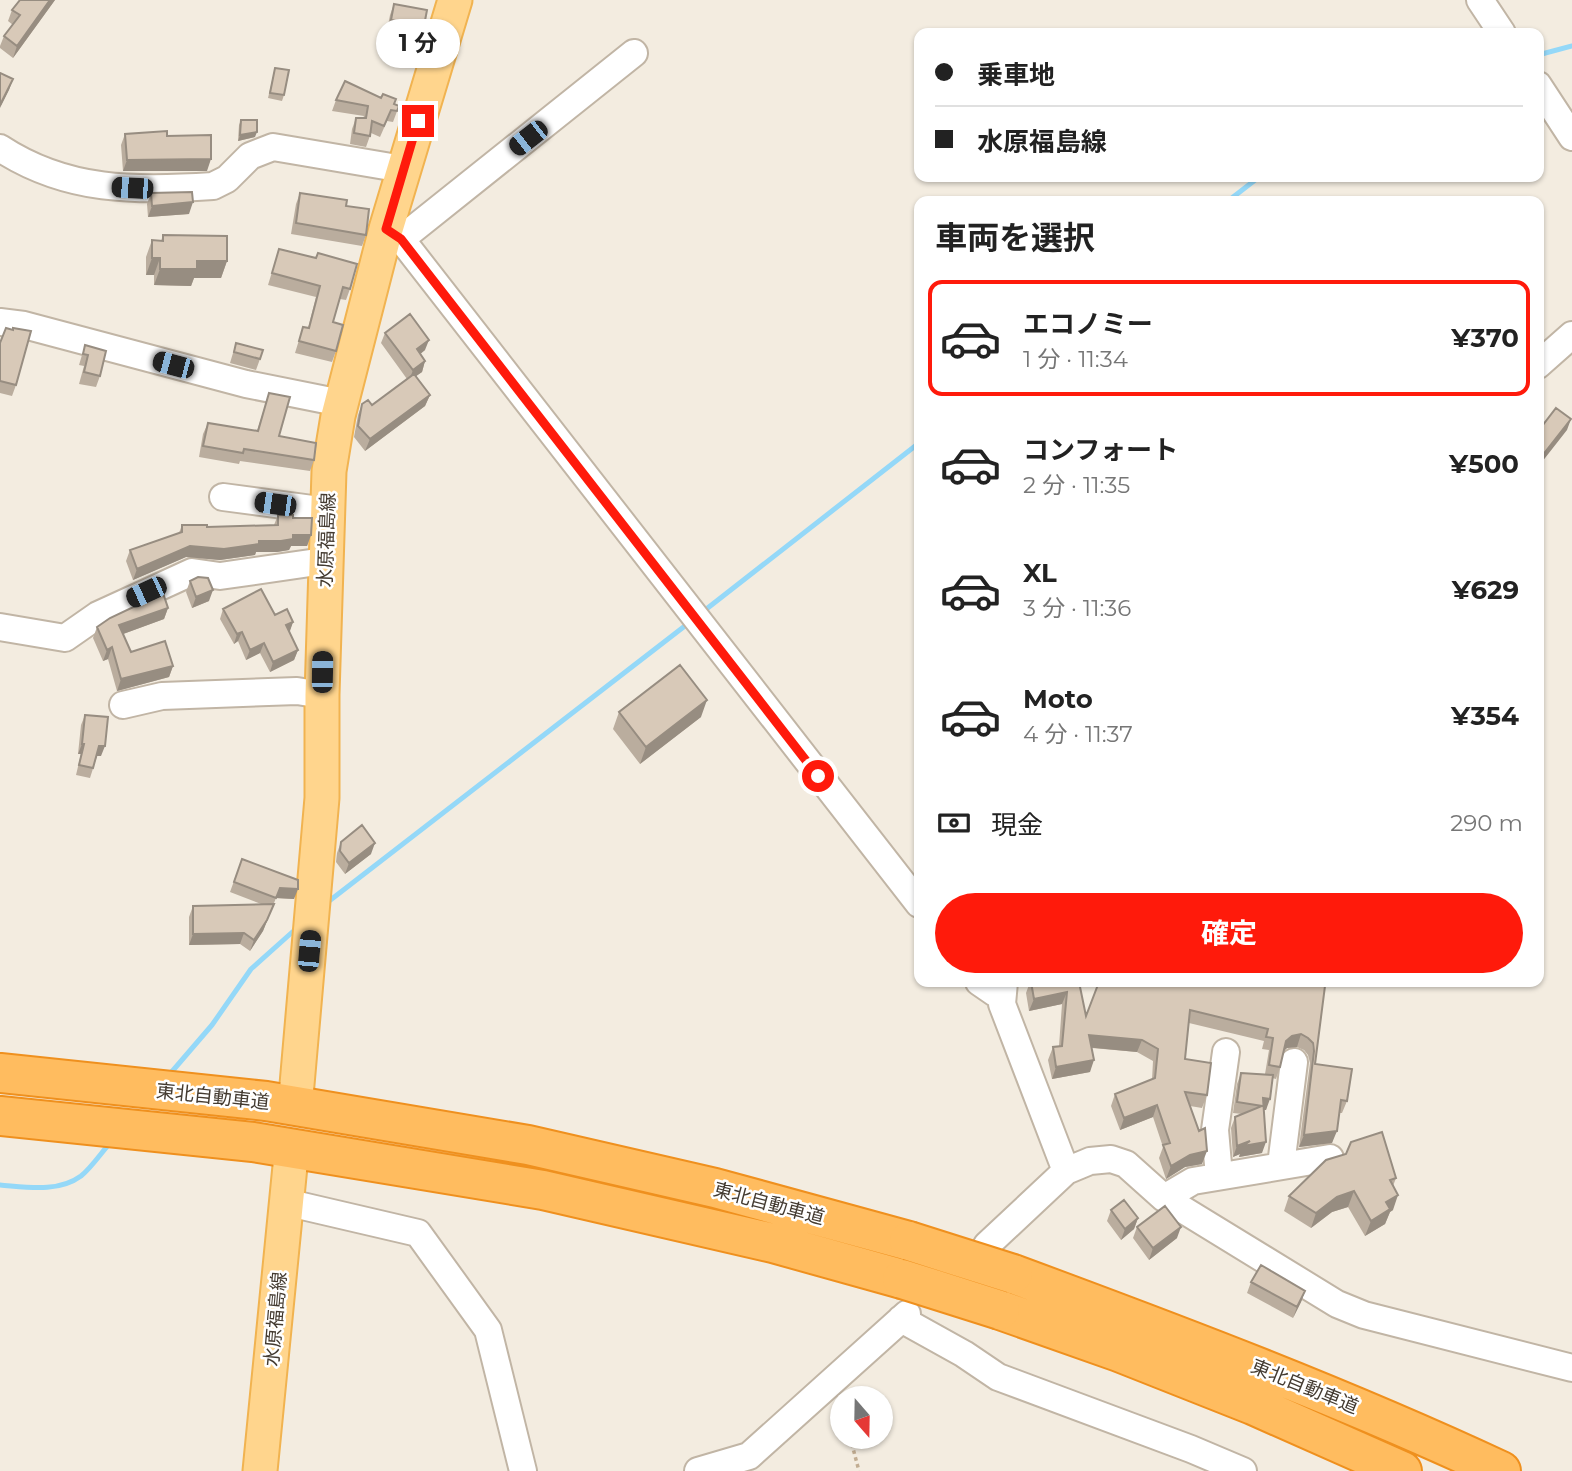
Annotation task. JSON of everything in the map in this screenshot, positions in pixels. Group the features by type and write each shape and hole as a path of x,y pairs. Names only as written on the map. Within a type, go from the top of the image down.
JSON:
{"highway":[{"name":"東北自動車道","path":"0,1073 281,1099 528,1145 715,1188 909,1241 1013,1274 1269,1370 1426,1436 1501,1471"},
{"name":"東北自動車道","path":"0,1116 253,1142 543,1190 773,1243 903,1304 1000,1310 1119,1352 1253,1405 1402,1471"}],"main road":[{"name":"水原福島線","path":"281,1099 312,916 322,798 324,561 328,471 341,403 393,234 403,169 455,0"},
{"name":"水原福島線","path":"260,1471 290,1167"}],"street":[{"path":"1479,0 1499,28"},
{"path":"634,53 393,234 914,898"},
{"path":"1544,94 1572,137"},
{"path":"0,148 18,160 45,172 92,186 213,186 227,179 250,156 273,147 403,169"},
{"path":"0,322 24,325 246,384 341,403"},
{"path":"1544,360 1572,335"},
{"path":"223,497 327,511"},
{"path":"0,627 65,638 98,615 192,572 220,576 324,561"},
{"path":"123,705 162,696 297,691 322,695"},
{"path":"996,987 1066,1171"},
{"path":"1219,1176 1215,1130 1226,1052"},
{"path":"1281,1165 1294,1062"},
{"path":"1164,1198 1193,1181 1330,1158"},
{"path":"987,1245 1066,1171 1090,1161 1111,1159 1126,1164 1164,1198 1338,1304 1364,1315 1572,1368"},
{"path":"285,1202 418,1233 488,1330 523,1471"},
{"path":"698,1471 750,1456 903,1304 964,1354 998,1377 1243,1471"}],"path":[{"path":"853,1449 859,1471"}],"building":[{"path":"20,0 50,0 17,46 4,36 20,15 12,10"},
{"path":"394,4 427,10 424,26 391,20"},
{"path":"275,68 289,70 284,95 270,93"},
{"path":"0,73 13,79 0,105"},
{"path":"345,81 381,98 383,94 396,99 394,104 399,106 397,111 391,110 384,126 372,121 370,136 354,133 356,118 366,118 368,106 336,100"},
{"path":"241,120 257,120 257,132 240,135"},
{"path":"167,131 167,136 211,135 211,159 127,160 125,134"},
{"path":"192,192 193,202 152,206 151,193"},
{"path":"300,193 347,200 346,206 369,209 366,235 296,223"},
{"path":"163,235 227,236 227,261 197,261 197,269 160,269 160,258 152,258 152,240 163,241"},
{"path":"279,249 316,258 318,253 357,264 350,289 343,287 333,322 343,325 336,351 299,341 303,327 309,328 320,286 272,273"},
{"path":"410,314 429,340 417,349 425,361 413,370 385,333"},
{"path":"6,328 31,331 16,385 0,381 0,343"},
{"path":"236,343 263,350 260,359 234,352"},
{"path":"85,345 106,351 100,376 84,372 88,355 83,354"},
{"path":"414,374 430,395 370,439 358,426 362,404 368,400 372,405"},
{"path":"269,393 290,397 279,436 316,443 314,460 244,449 243,453 203,446 208,423 258,431"},
{"path":"1556,408 1571,419 1544,453 1544,424"},
{"path":"278,515 312,518 311,535 293,535 293,539 259,541 259,544 224,549 190,546 137,569 130,550 182,532 182,525 278,525"},
{"path":"198,577 208,578 213,590 196,597 190,581"},
{"path":"261,589 275,615 287,609 293,622 286,625 298,650 273,662 264,643 250,650 242,632 237,634 223,609"},
{"path":"163,593 168,608 119,625 131,652 165,641 173,666 121,679 112,647 107,650 97,627"},
{"path":"680,665 707,700 646,747 619,712"},
{"path":"85,715 108,717 105,746 99,746 93,768 79,765 84,744"},
{"path":"362,825 375,843 349,863 340,851 341,842"},
{"path":"242,859 298,880 298,889 280,888 276,898 234,882"},
{"path":"274,904 254,940 244,933 193,934 193,906"},
{"path":"1032,987 1080,987 1086,1016 1097,987 1325,987 1315,1064 1352,1069 1347,1101 1341,1100 1337,1131 1304,1135 1314,1051 1313,1043 1308,1038 1301,1034 1292,1036 1286,1041 1280,1067 1269,1065 1273,1038 1266,1037 1268,1029 1190,1010 1185,1059 1211,1063 1207,1095 1185,1092 1199,1131 1205,1128 1207,1151 1190,1155 1171,1166 1163,1145 1170,1143 1157,1105 1124,1118 1115,1094 1155,1078 1158,1049 1142,1040 1089,1035 1094,1060 1056,1067 1053,1047 1062,1046 1067,992 1034,999"},
{"path":"1241,1073 1273,1075 1270,1099 1263,1098 1266,1142 1243,1146 1250,1141 1237,1146 1235,1117 1262,1106 1237,1102"},
{"path":"1382,1132 1396,1178 1390,1180 1398,1195 1386,1202 1390,1209 1371,1221 1354,1191 1337,1197 1316,1213 1289,1196 1326,1160 1346,1154 1351,1142"},
{"path":"1124,1200 1138,1218 1125,1229 1111,1210"},
{"path":"1165,1206 1181,1227 1153,1248 1137,1227"},
{"path":"1261,1265 1305,1291 1297,1307 1251,1282"}],"waterway":[{"path":"1544,53 1572,46"},
{"path":"1234,196 1253,182"},
{"path":"700,614 914,447"},
{"path":"324,905 690,622"},
{"path":"169,1075 212,1025 251,969 298,927"},
{"path":"0,1185 31,1188 62,1185 81,1176 110,1143"}],"route":[{"path":"418,121 386,229 401,239 818,776"}]}
